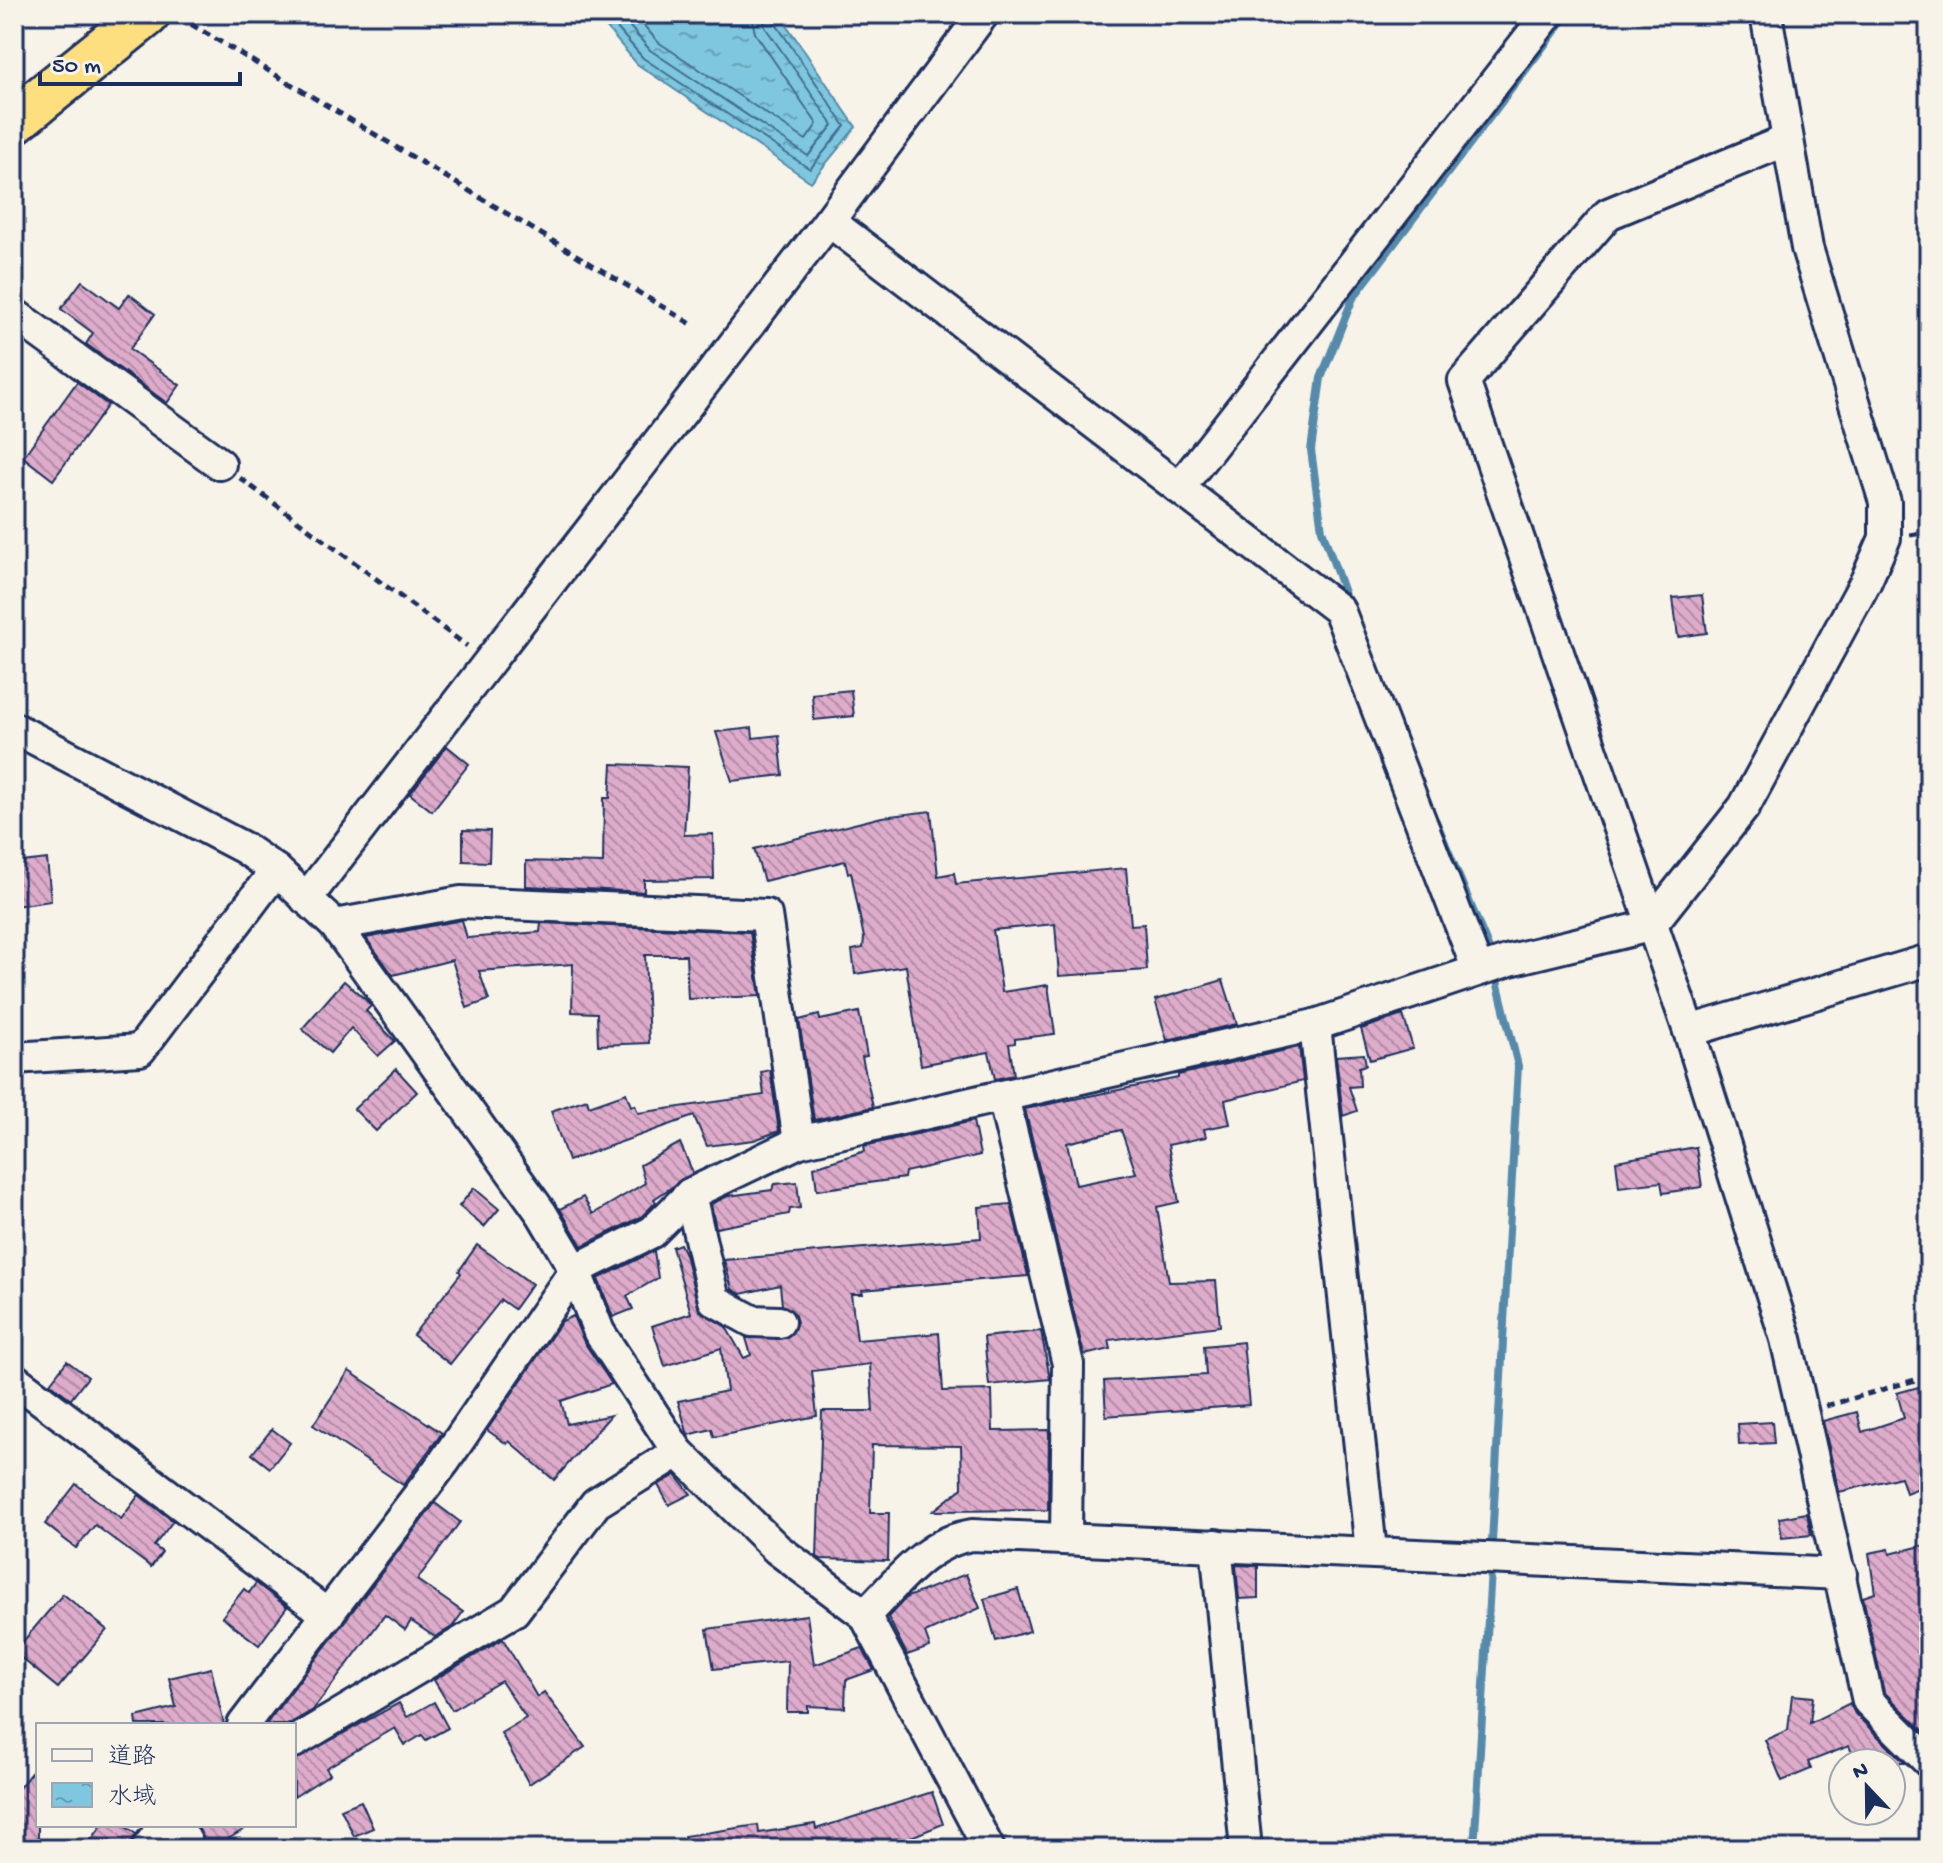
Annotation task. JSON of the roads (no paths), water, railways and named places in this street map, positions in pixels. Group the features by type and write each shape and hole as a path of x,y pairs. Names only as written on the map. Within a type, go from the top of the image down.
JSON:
{"highway":[{"path":"14,121 147,14"}],"street":[{"path":"306,899 829,221 983,14"},
{"path":"1179,488 1548,14"},
{"path":"245,1723 444,1462 575,1270 652,1232 690,1194 799,1142 1315,1025 1478,970 1650,926 1744,807 1866,581 1885,538 1885,502 1807,248 1766,14"},
{"path":"1787,140 1608,214 1464,381 1650,926 1689,1031 1786,1339 1868,1701 1929,1762"},
{"path":"829,221 1339,610 1478,970"},
{"path":"14,314 220,464"},
{"path":"14,728 244,848 276,870 335,925 542,1214 575,1270 599,1332 678,1452 777,1549 865,1615 989,1849"},
{"path":"14,1058 140,1050 276,870"},
{"path":"335,925 461,902 766,915 799,1142"},
{"path":"1689,1031 1929,960"},
{"path":"1315,1025 1371,1551"},
{"path":"1003,1097 1068,1364 1066,1539"},
{"path":"690,1194 714,1300 752,1321 779,1322"},
{"path":"14,1379 328,1615"},
{"path":"296,1741 514,1611 596,1503 678,1452"},
{"path":"865,1615 931,1550 950,1539 972,1535 1841,1574"},
{"path":"1216,1545 1246,1849"},
{"path":"147,1849 163,1827"},
{"path":"178,1827 190,1849"}],"water":[{"path":"595,14 779,14 856,127 811,182 637,64"}],"waterway":[{"path":"1348,604 1322,530 1311,450 1321,378 1353,298 1568,14"},
{"path":"1436,821 1489,949"},
{"path":"1492,1542 1518,1066 1497,981"},
{"path":"1474,1849 1491,1570"}]}
